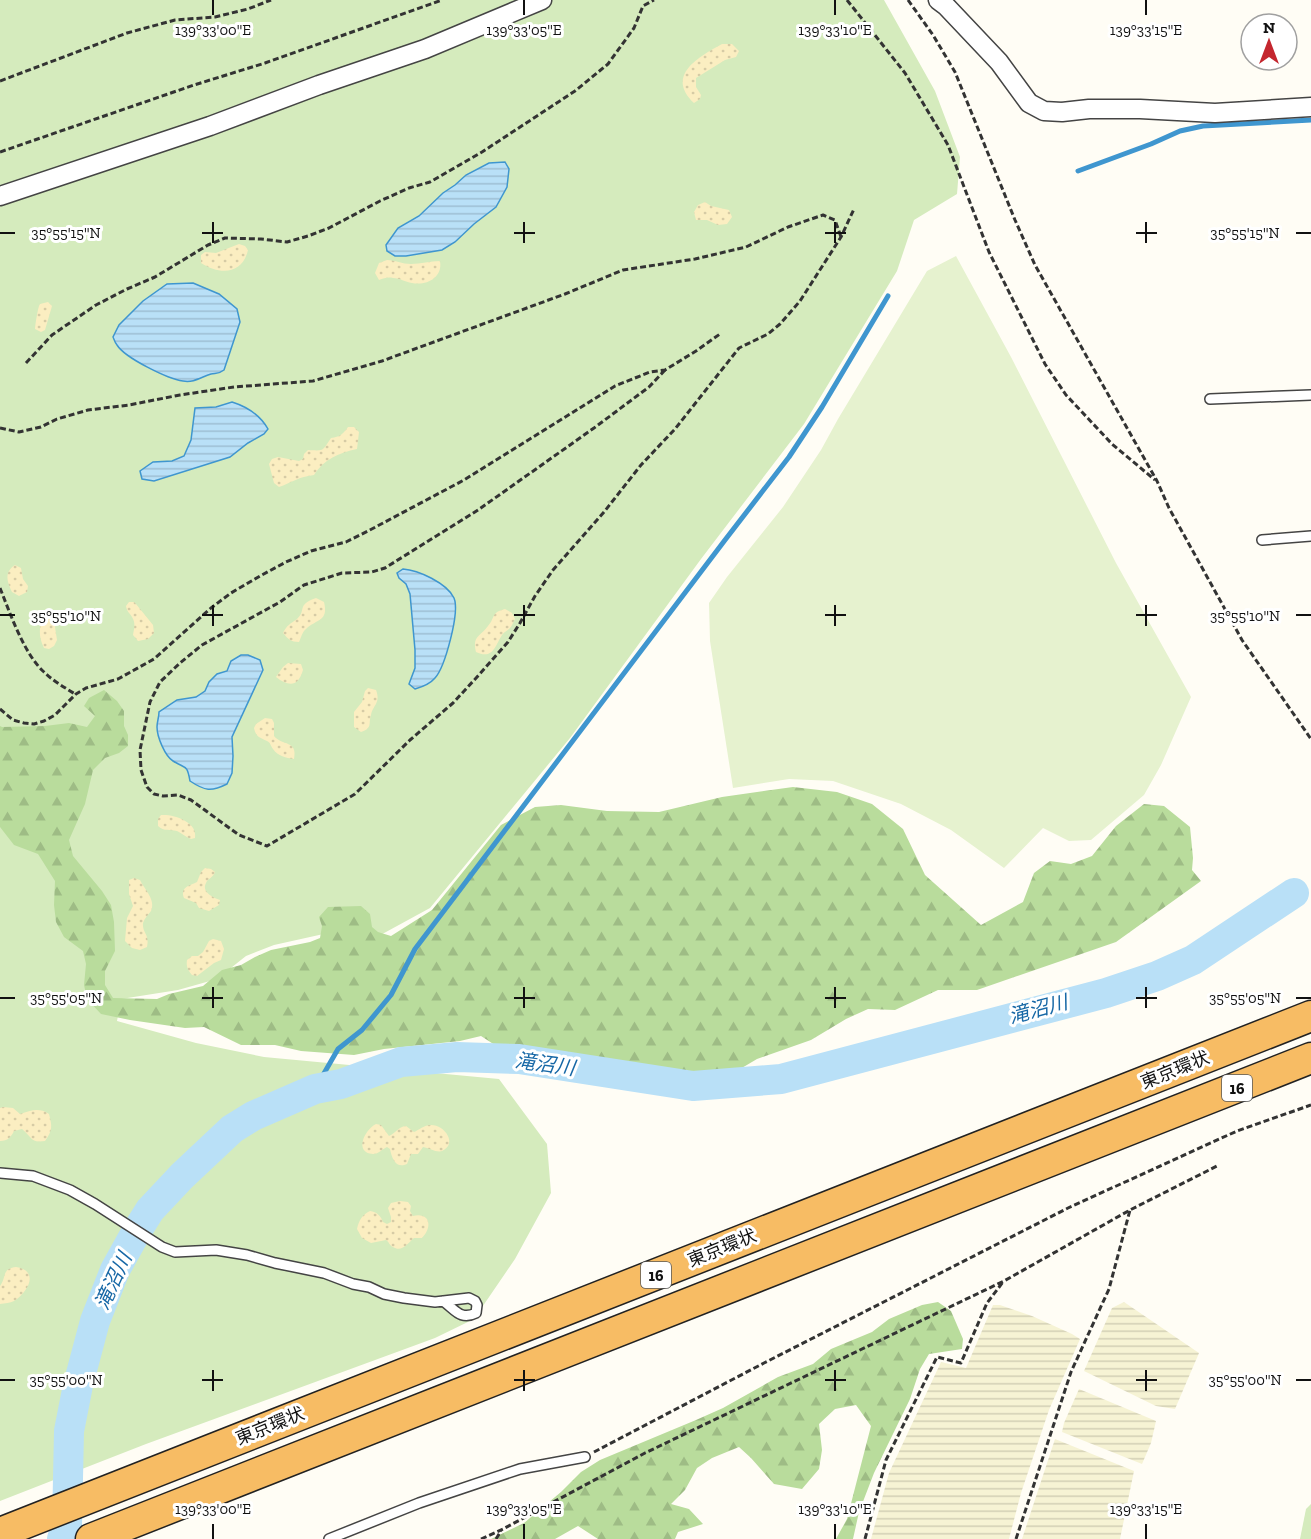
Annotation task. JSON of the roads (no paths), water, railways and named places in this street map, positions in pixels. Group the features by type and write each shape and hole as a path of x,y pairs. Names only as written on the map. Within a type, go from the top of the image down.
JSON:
{"highway":[{"name":"東京環状","path":"0,1533 1311,1016"},
{"name":"16","path":"91,1539 1311,1058"},
{"path":"1162,1117 1277,1088 1311,1075"}],"street":[{"path":"0,196 210,126 425,49 542,0"},
{"path":"938,0 999,62 1029,103 1044,111 1140,109 1215,113 1311,107"}],"lane":[{"path":"1210,399 1311,395"},
{"path":"1262,540 1311,536"},
{"path":"0,1173 33,1176 70,1190 175,1252 216,1250 247,1255 324,1273 384,1294 435,1302 443,1300"},
{"path":"329,1539 419,1503 520,1469 585,1457"}],"water":[{"path":"505,162 509,169 507,187 496,207 455,242 442,250 406,256 395,256 387,251 386,245 398,228 419,216 466,175 489,163"},
{"path":"193,283 219,294 237,309 240,322 224,370 194,380 176,379 137,362 116,344 113,337 119,325 143,301 167,284"},
{"path":"232,402 248,409 265,424 268,429 264,434 230,457 154,481 142,479 140,471 153,462 172,461 184,456 191,440 195,408 216,407"},
{"path":"403,569 439,582 450,592 455,605 451,639 439,672 431,682 415,689 409,684 415,668 410,594 406,584 397,573"},
{"path":"241,655 260,660 263,670 232,737 232,773 227,784 212,789 200,787 190,781 187,769 170,759 164,751 157,731 159,712 177,700 196,697 205,691 209,682 217,674 227,671 231,661"}],"waterway":[{"path":"1078,171 1180,131 1203,126 1311,120"},
{"path":"315,1089 338,1049 362,1030 391,995 415,949 789,457 822,407 888,296"},
{"name":"滝沼川","path":"62,1539 67,1526 69,1431 78,1385 95,1321 115,1270 150,1210 232,1129 253,1116 315,1089 341,1084 401,1062 457,1057 519,1059 693,1086 781,1079 1106,993 1157,976 1193,960 1294,893"}]}
